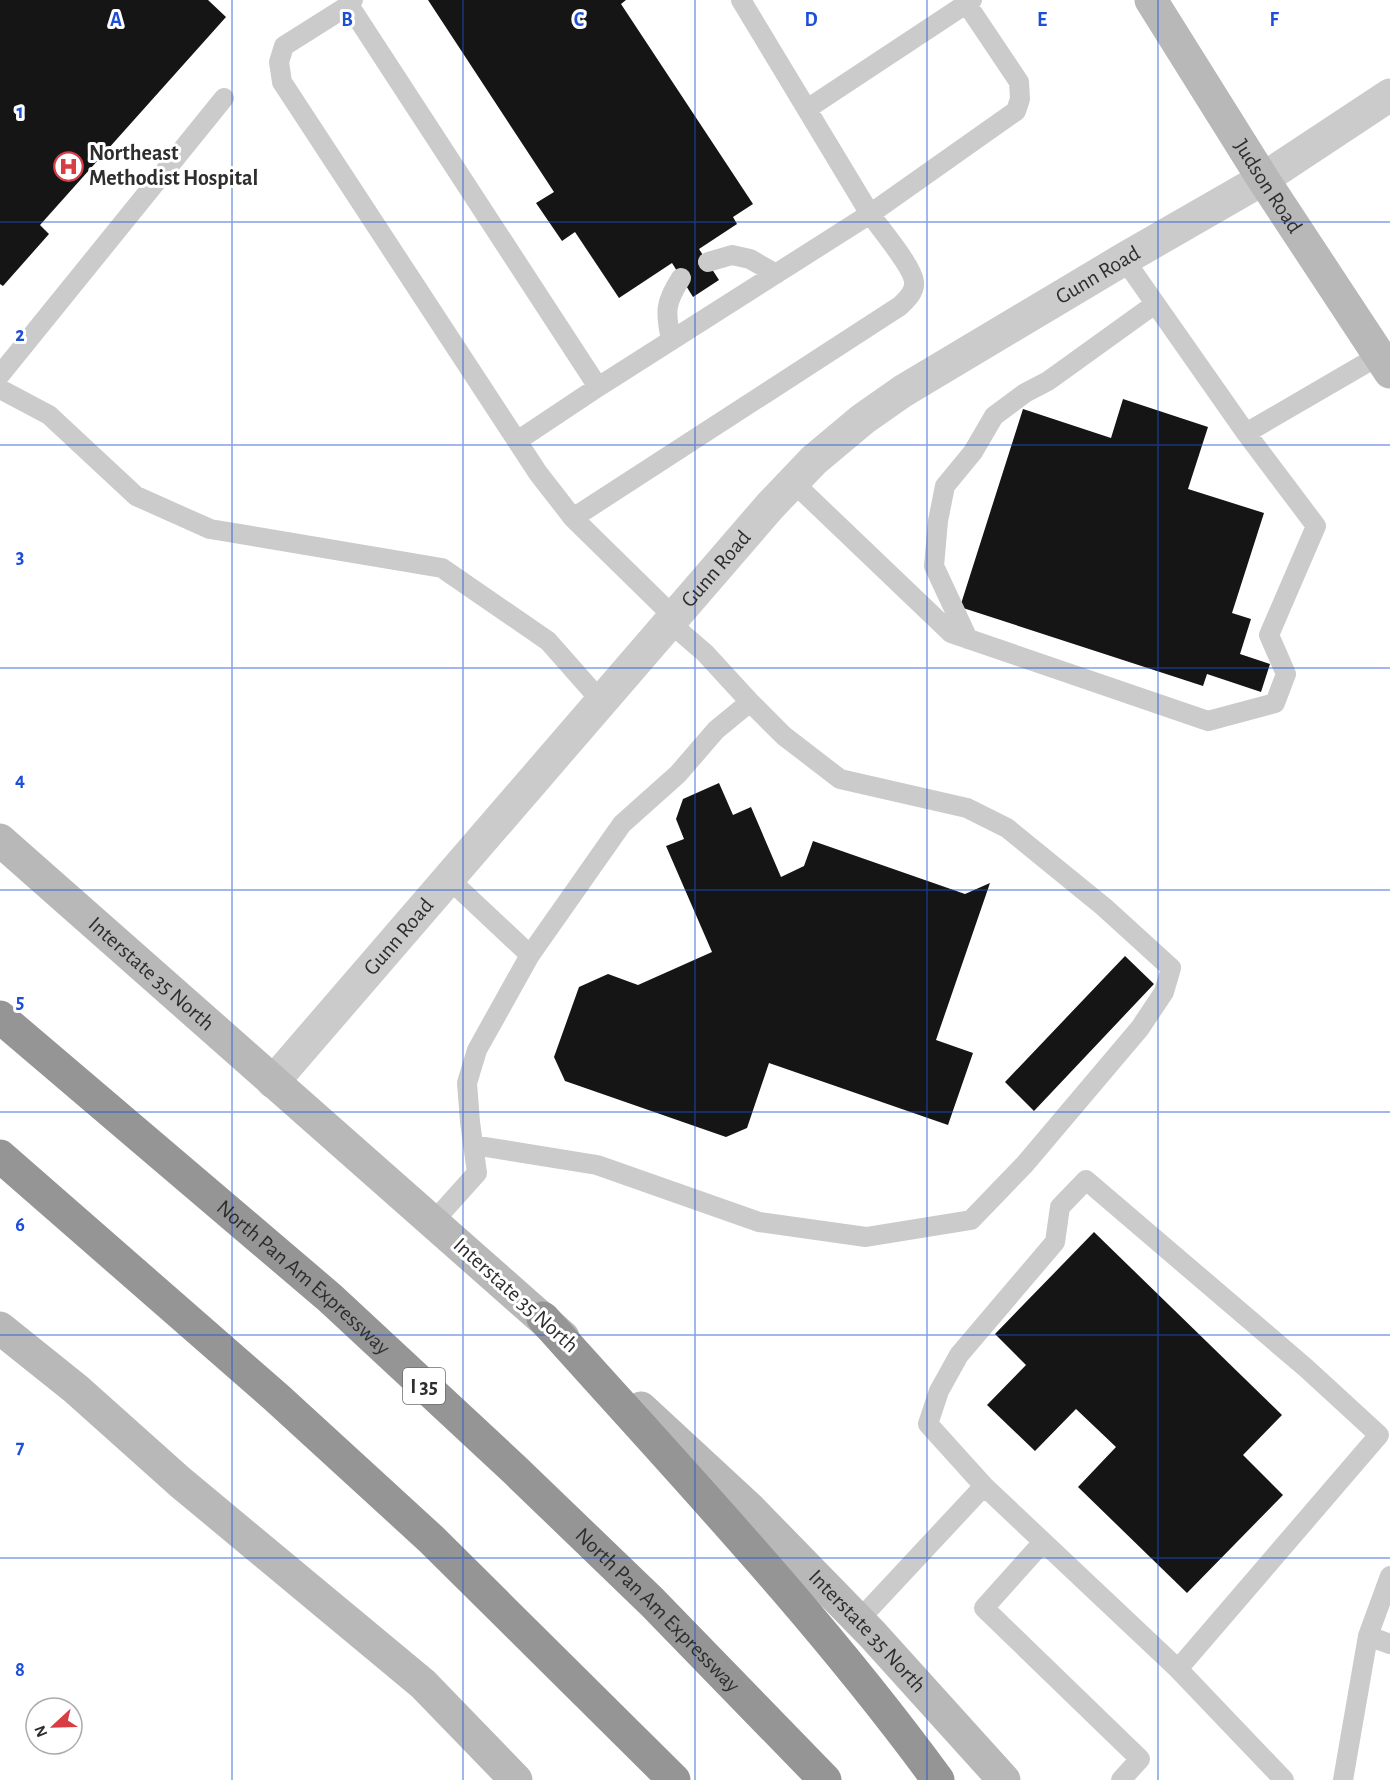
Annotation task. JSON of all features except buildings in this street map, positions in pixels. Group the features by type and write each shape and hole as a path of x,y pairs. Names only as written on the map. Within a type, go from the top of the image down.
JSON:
{"highway":[{"name":"North Pan Am Expressway","path":"0,1017 330,1298 507,1462 652,1602 825,1780"},
{"path":"0,1156 277,1398 422,1532 674,1780"},
{"path":"543,1318 846,1659 938,1780"}],"main road":[{"name":"Judson Road","path":"1151,0 1263,179 1385,363"},
{"name":"Interstate 35 North","path":"0,840 543,1318 748,1507 858,1621 1004,1780"},
{"path":"0,1328 76,1389 180,1482 423,1684 516,1780"}],"street":[{"name":"Gunn Road","path":"273,1082 671,619 770,506 814,460 863,419 903,391 1263,179 1390,95"}],"lane":[{"path":"573,518 900,306 911,294 914,282 908,267 870,214 741,0"},
{"path":"517,441 870,214 1016,111 1020,99 1018,82 968,1 807,109"},
{"path":"473,1146 597,1165 759,1222 866,1237 971,1220 1025,1164 1140,1028 1164,992 1172,968 1104,907 1007,828 967,808 840,779 784,736 750,702 573,518 538,473 282,82 279,62 285,46 351,2 598,387"},
{"path":"0,375 224,98"},
{"path":"708,262 732,255 750,259 776,273"},
{"path":"793,482 951,633 1208,721 1275,703 1286,674 1269,635 1316,525 1246,433 1124,259"},
{"path":"672,340 667,319 669,296 681,278"},
{"path":"968,639 934,566 938,521 945,486 973,452 994,416 1025,393 1048,381 1155,304"},
{"path":"1246,433 1385,363"},
{"path":"0,389 49,415 136,496 210,529 442,568 548,641 601,701"},
{"path":"434,1222 477,1173 467,1083 477,1050 531,955 622,824 678,774 716,730 750,702"},
{"path":"448,878 531,955"},
{"path":"1178,1670 1379,1436 1306,1368 1086,1180 1060,1207 1054,1242 959,1355 939,1390 928,1424 984,1486 1178,1670 1284,1780"},
{"path":"858,1621 984,1486"},
{"path":"1043,1542 984,1608 1140,1759 1121,1780"},
{"path":"1343,1780 1368,1636 1390,1576"},
{"path":"1368,1636 1390,1644"}],"place":[{"name":"Northeast Methodist Hospital","path":"68,166"}]}
